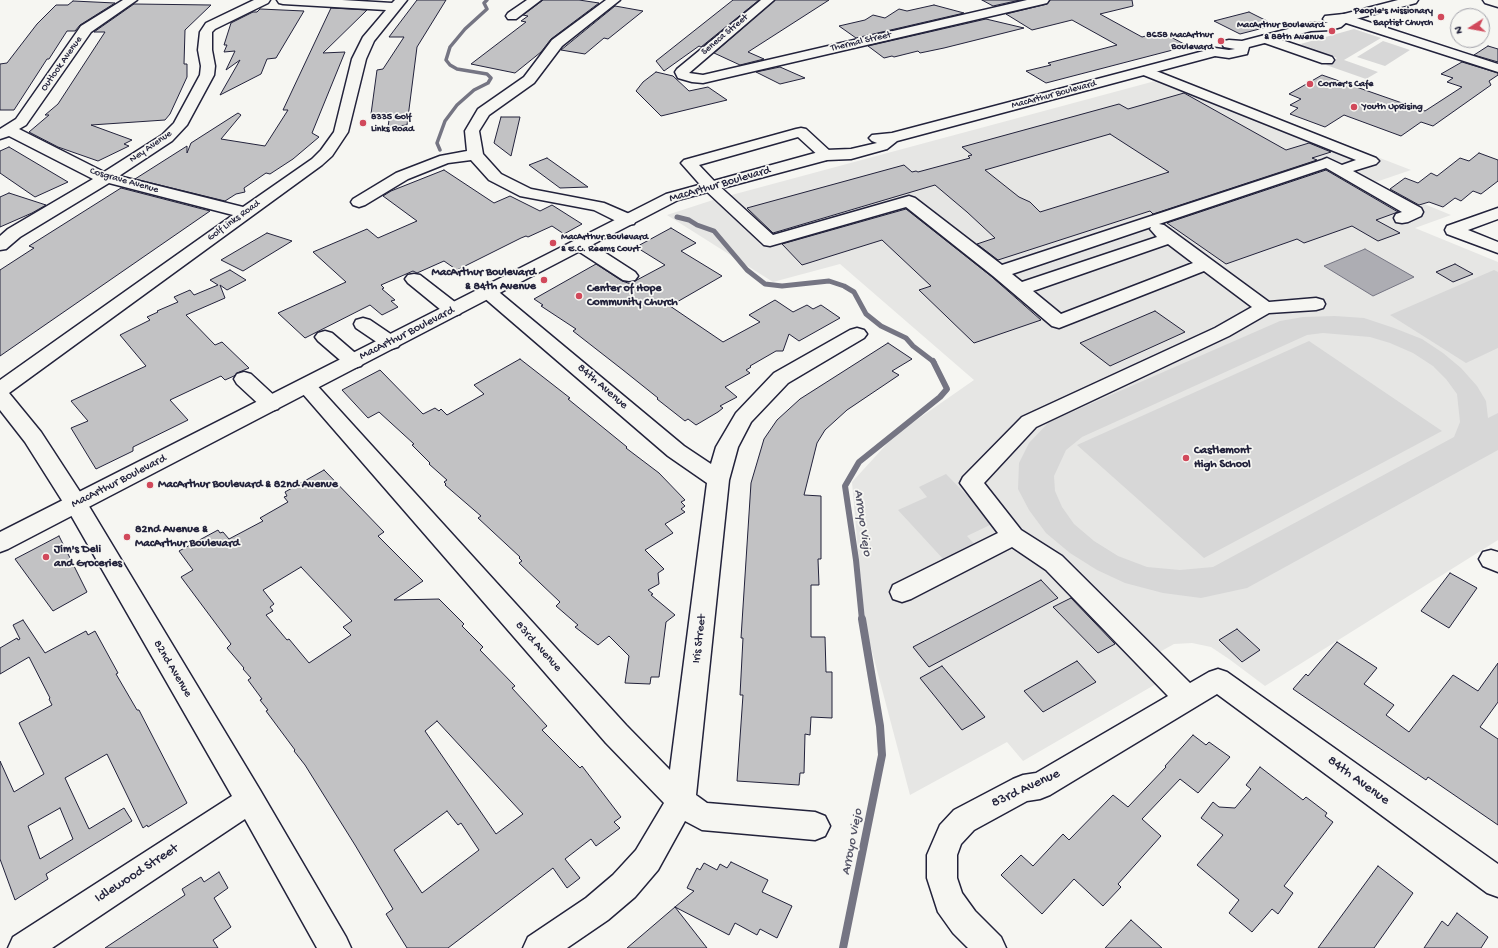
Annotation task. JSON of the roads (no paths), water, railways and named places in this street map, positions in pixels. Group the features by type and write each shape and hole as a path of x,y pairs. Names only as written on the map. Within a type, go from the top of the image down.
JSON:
{"street":[{"name":"Outlook Avenue","path":"5,132 21,122 86,29 131,0"},
{"name":"Ney Avenue","path":"0,246 14,233 106,178 167,138 180,125 206,75 208,66 205,50 206,32 210,26 264,0"},
{"path":"283,0 398,3"},
{"path":"512,16 535,0"},
{"path":"591,0 612,2"},
{"name":"Seneca Street","path":"682,72 768,0"},
{"name":"Thermal Street","path":"682,72 683,75 687,77 703,79 1043,0"},
{"name":"MacArthur Boulevard","path":"0,543 672,197 826,155 851,154 882,146 892,138 1215,52 1229,54 1242,51 1242,45 1311,27 1328,27 1337,24 1344,18 1412,0"},
{"path":"1489,0 1498,3"},
{"path":"612,2 557,43 529,80 483,112 472,131 475,155 495,177 526,192 598,206 628,220"},
{"name":"Golf Links Road","path":"0,390 317,162 326,153 341,132 359,60 368,40 398,3"},
{"path":"1344,18 1498,68"},
{"path":"1267,38 1327,60"},
{"path":"1146,70 1371,161 1340,170"},
{"name":"Cosgrave Avenue","path":"5,132 93,174 246,213"},
{"path":"826,155 801,132 689,163 710,186 770,242 909,201 999,272 1059,322 1206,264"},
{"path":"359,202 402,176 445,159 475,155"},
{"path":"999,272 1327,163 1415,212 1402,218"},
{"path":"1498,214 1454,230 1498,248"},
{"path":"1149,222 1265,308"},
{"path":"1020,289 1170,238"},
{"path":"581,245 629,276"},
{"path":"414,279 453,310"},
{"name":"84th Avenue","path":"488,292 676,451 718,480"},
{"path":"1188,698 1054,562 1013,536 971,483 1029,422 1222,332 1265,308 1316,304"},
{"path":"363,324 391,342"},
{"name":"Iris Street","path":"539,948 597,909 624,886 647,860 681,800 718,480 727,447 743,418 781,378 857,334"},
{"path":"325,337 354,362"},
{"path":"244,379 271,404"},
{"name":"83rd Avenue","path":"306,386 611,728 681,800 702,816 815,826"},
{"name":"82nd Avenue","path":"0,396 33,437 76,504 335,948"},
{"path":"902,592 1013,536"},
{"name":"84th Avenue","path":"1218,680 1498,882"},
{"name":"83rd Avenue","path":"990,948 964,922 949,901 942,878 942,855 950,835 964,820 1023,788 1040,786 1218,680"},
{"name":"Idlewood Street","path":"24,948 250,800"}],"waterway":[{"name":"Arroyo Viejo","path":"440,150 437,143 445,121 457,105 474,90 488,83 491,78 487,74 457,69 450,65 446,60 450,47 465,29 487,9 484,3 487,0"},
{"name":"Arroyo Viejo","path":"677,217 689,220 697,225 714,231 747,270 765,284 782,286 829,281 844,286 854,292 866,314 881,326 906,338 913,346 933,361"},
{"name":"Arroyo Viejo","path":"862,620 856,560 845,486 859,462 940,397 947,389 933,361"},
{"name":"Arroyo Viejo","path":"843,948 882,755 880,726 862,619"}],"place":[{"name":"People's Missionary Baptist Church","path":"1441,17"},
{"name":"MacArthur Boulevard & 88th Avenue","path":"1332,31"},
{"name":"8658 MacArthur Boulevard","path":"1221,41"},
{"name":"Corner's Cafe","path":"1310,84"},
{"name":"Youth UpRising","path":"1354,107"},
{"name":"8335 Golf Links Road","path":"363,123"},
{"name":"MacArthur Boulevard & E.C. Reems Court","path":"553,243"},
{"name":"MacArthur Boulevard & 84th Avenue","path":"544,280"},
{"name":"Center of Hope Community Church","path":"579,296"},
{"name":"Castlemont High School","path":"1186,458"},
{"name":"MacArthur Boulevard & 82nd Avenue","path":"150,485"},
{"name":"82nd Avenue & MacArthur Boulevard","path":"127,537"},
{"name":"Jim's Deli and Groceries","path":"46,557"}]}
